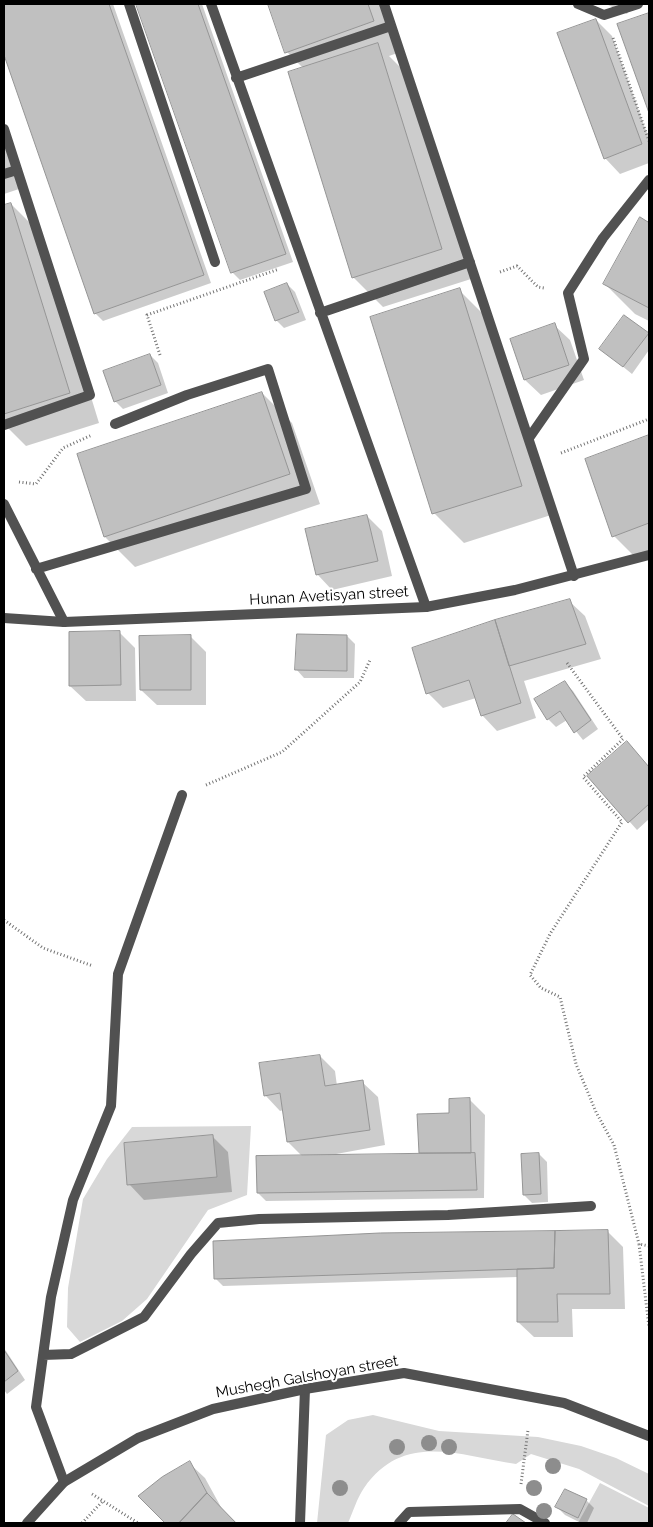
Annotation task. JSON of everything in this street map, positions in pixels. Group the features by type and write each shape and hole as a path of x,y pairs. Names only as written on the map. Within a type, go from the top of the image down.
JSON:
{"street":[{"path":"129,4 215,262"},
{"path":"211,4 426,607"},
{"path":"384,4 528,438 538,462 574,576"},
{"path":"578,4 604,15 638,4"},
{"path":"236,78 391,26"},
{"path":"4,129 90,396 4,425"},
{"path":"4,174 17,170"},
{"path":"528,438 584,358 568,293 603,238 649,180"},
{"path":"320,313 470,262"},
{"path":"36,569 306,488 268,369 187,395 115,424"},
{"path":"4,504 64,622"},
{"name":"Hunan Avetisyan street","path":"4,618 64,622 426,607 515,590 649,555"},
{"path":"68,1480 36,1407 51,1297 73,1200 111,1106 118,974 182,795"},
{"path":"43,1355 71,1354 144,1317 191,1254 218,1223 259,1219 448,1215 591,1206"},
{"name":"Mushegh Galshoyan street","path":"26,1523 68,1480 138,1438 213,1409 305,1389 404,1373 564,1403 649,1436"},
{"path":"300,1523 305,1389"},
{"path":"400,1523 409,1512 520,1509 545,1523"}],"path":[{"path":"604,15 649,141"},
{"path":"476,282 517,266 538,287"},
{"path":"160,355 147,315 251,279"},
{"path":"538,462 649,419"},
{"path":"12,481 36,484 63,448 115,424"},
{"path":"182,795 282,752 360,682 370,660"},
{"path":"567,664 623,739 583,776 622,822 550,934 530,975 541,988 560,997 576,1064 596,1112 614,1145 640,1244 649,1327"},
{"path":"4,920 43,948 118,974"},
{"path":"640,1244 649,1246"},
{"path":"520,1509 521,1482 528,1430"},
{"path":"68,1480 138,1523"},
{"path":"82,1523 102,1502"}],"shaded area":[{"path":"251,1126 247,1195 208,1210 147,1299 122,1321 80,1342 67,1327 68,1288 83,1199 107,1159 132,1127"},
{"path":"373,1415 439,1431 538,1437 581,1446 616,1458 649,1474 649,1506 579,1469 531,1454 516,1464 453,1453 434,1452 415,1453 397,1459 380,1470 364,1488 348,1523 317,1523 326,1435 348,1420"},
{"path":"600,1483 649,1508 649,1523 578,1523"}],"building":[{"path":"4,4 109,4 204,275 94,314 4,55"},
{"path":"136,4 198,4 286,254 231,273"},
{"path":"268,4 368,4 374,21 285,53"},
{"path":"649,13 649,113 617,24"},
{"path":"596,19 642,144 604,159 557,33"},
{"path":"378,43 442,249 352,278 288,72"},
{"path":"11,203 70,393 4,414 4,205"},
{"path":"640,217 648,222 649,220 649,308 603,284"},
{"path":"287,283 299,312 275,321 264,292"},
{"path":"460,288 522,486 432,514 370,317"},
{"path":"624,315 649,333 623,367 599,349"},
{"path":"555,323 569,365 524,380 510,339"},
{"path":"150,354 161,385 114,402 103,371"},
{"path":"262,392 290,474 104,537 77,454"},
{"path":"649,435 649,523 612,537 585,459"},
{"path":"367,515 378,561 316,575 305,529"},
{"path":"570,599 586,644 509,666 495,620"},
{"path":"495,620 521,703 481,716 469,680 426,694 412,648"},
{"path":"120,631 121,685 69,686 69,632"},
{"path":"297,634 347,635 347,671 295,670"},
{"path":"191,635 191,690 140,690 139,636"},
{"path":"565,681 591,720 574,733 560,711 547,720 534,699"},
{"path":"627,741 649,767 649,804 628,823 587,776"},
{"path":"320,1055 325,1086 363,1080 370,1130 287,1142 280,1093 264,1096 259,1063"},
{"path":"470,1098 471,1153 419,1153 417,1114 449,1113 449,1099"},
{"path":"213,1135 217,1177 127,1185 124,1143"},
{"path":"475,1153 477,1190 257,1193 256,1156"},
{"path":"539,1153 541,1194 523,1195 521,1154"},
{"path":"608,1230 610,1294 557,1294 558,1322 517,1322 517,1269 554,1268 555,1231"},
{"path":"555,1231 554,1268 214,1279 213,1241 380,1233"},
{"path":"4,1350 18,1371 4,1382"},
{"path":"190,1461 207,1493 179,1523 165,1523 138,1496 162,1477"},
{"path":"565,1489 587,1499 578,1518 555,1507"},
{"path":"207,1493 236,1523 179,1523"},
{"path":"513,1514 526,1523 506,1523"}]}
